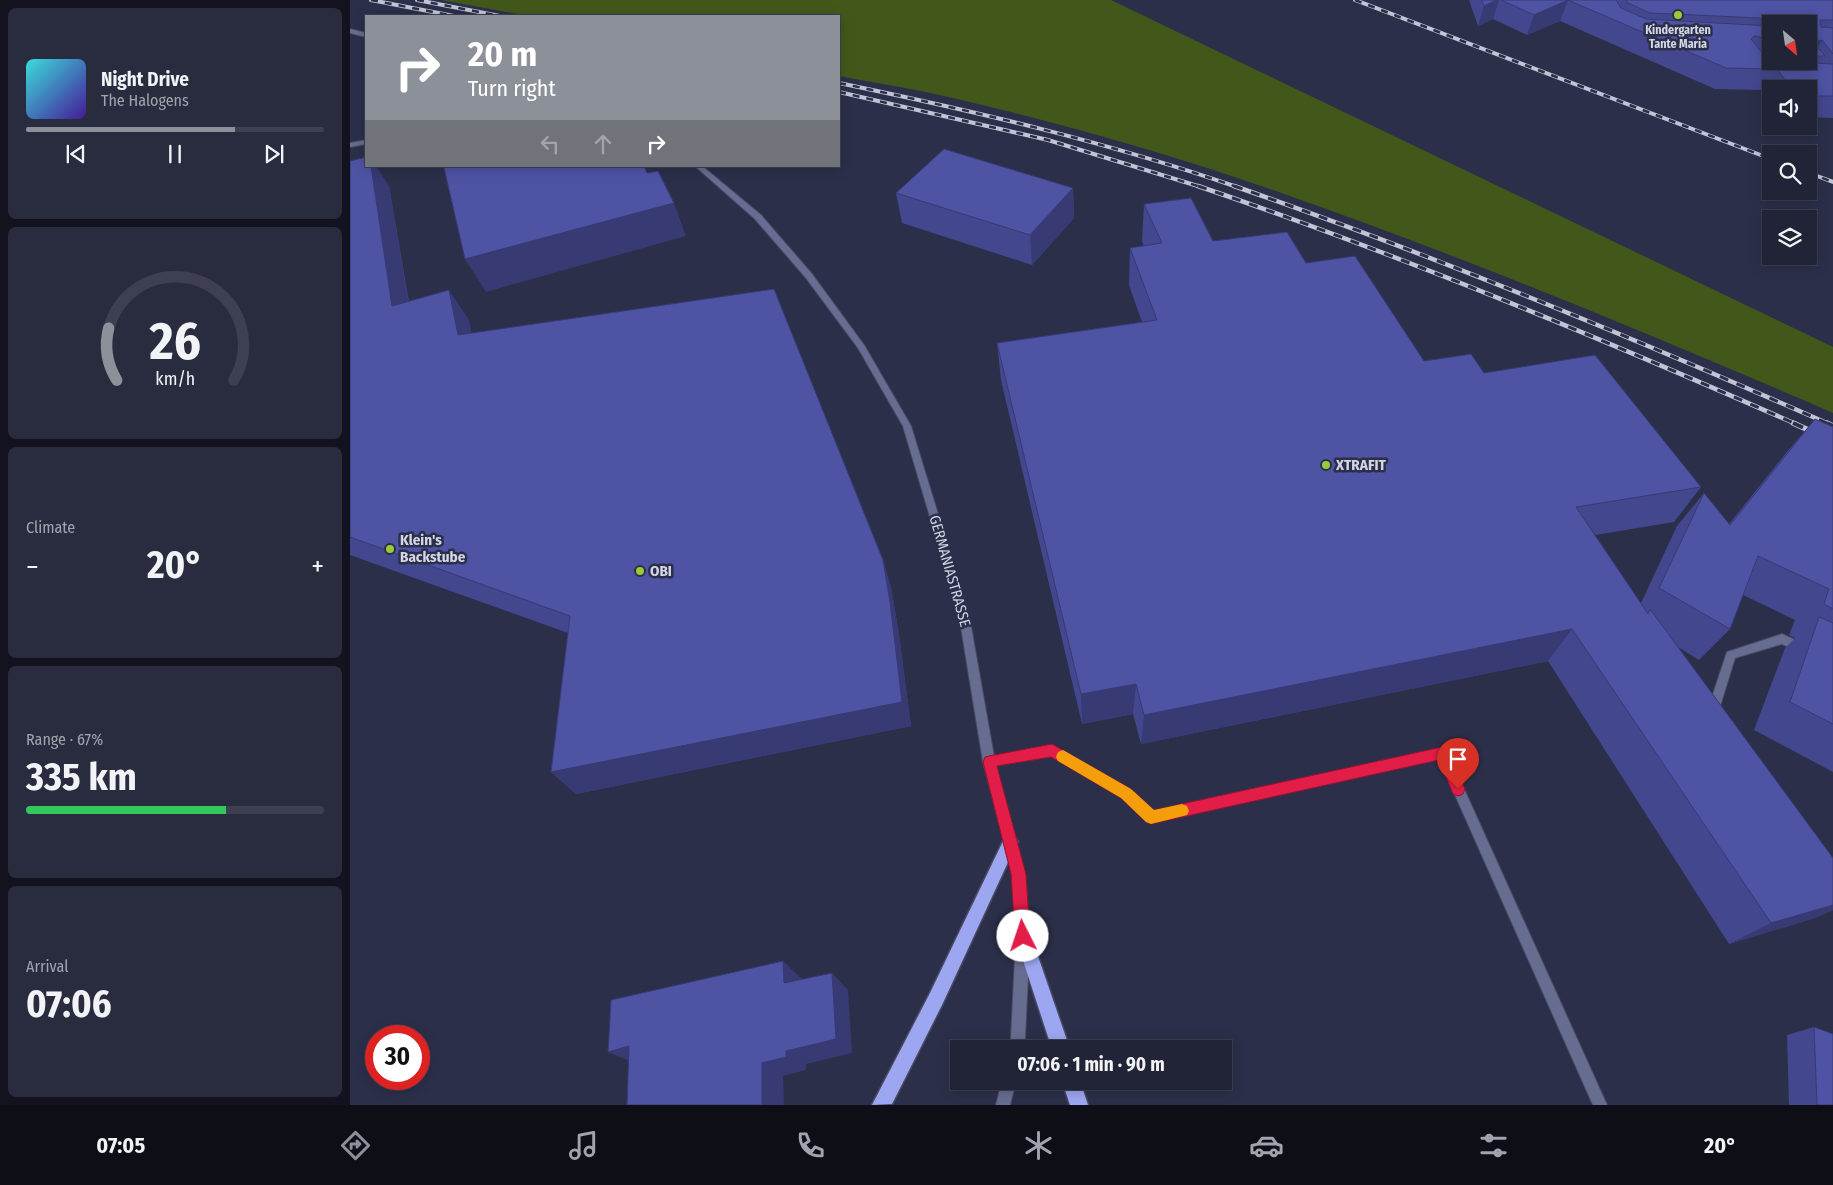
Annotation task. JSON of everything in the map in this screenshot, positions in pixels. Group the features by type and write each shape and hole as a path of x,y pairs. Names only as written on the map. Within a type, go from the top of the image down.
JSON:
{"main road":[{"path":"881,1105 936,1000 1010,842"},
{"path":"1023,936 1058,1040"},
{"path":"1075,1090 1079,1105"}],"street":[{"path":"350,32 365,35"},
{"path":"350,145 365,142"},
{"name":"GERMANIASTRASSE","path":"699,167 758,217 809,276 861,347 907,426 964,616 989,762 1018,874 1023,936 1018,1040"},
{"path":"1709,725 1731,654 1782,639 1816,656"},
{"path":"989,762 1052,750 1126,793 1151,817 1442,753 1600,1105"},
{"path":"1003,1105 1007,1090"}],"green space":[{"path":"441,0 1111,0 1833,347 1833,413 1485,268 1273,190 1154,152 1034,118 939,95 840,76 840,15 523,15"}],"building":[{"path":"1482,0 1497,0 1484,6"},
{"path":"1501,0 1568,0 1534,15"},
{"path":"1568,0 1616,0 1621,8 1646,19 1762,25 1762,40 1760,37 1754,36 1751,39 1762,52 1762,69 1726,68"},
{"path":"1626,0 1833,0 1833,20 1820,20 1821,27 1833,28 1833,54 1822,40 1818,41 1818,15 1762,15 1762,18 1650,13 1628,3"},
{"path":"1818,48 1825,56 1818,56"},
{"path":"1818,63 1833,64 1833,96 1817,96 1817,80 1785,80 1778,70 1818,70"},
{"path":"944,149 1073,188 1030,235 896,193"},
{"name":"OBI","path":"365,157 365,167 371,167 392,306 449,290 458,335 774,289 883,560 902,702 551,772 570,616 350,537 350,161"},
{"path":"644,167 647,173 658,171 674,203 465,259 444,168"},
{"name":"XTRAFIT","path":"1191,198 1213,241 1287,232 1306,263 1355,256 1424,361 1471,354 1484,373 1595,355 1701,487 1576,507 1648,614 1650,609 1833,858 1833,905 1771,923 1572,629 1144,715 1136,684 1081,694 997,343 1157,320 1130,248 1162,243 1144,204"},
{"path":"1815,419 1833,427 1833,609 1824,604 1829,589 1758,556 1730,629 1659,588 1704,493 1730,525"},
{"path":"1819,617 1833,623 1833,724 1790,702"},
{"path":"783,961 784,983 832,973 836,1039 786,1051 786,1057 762,1063 762,1105 627,1105 629,1046 608,1052 611,1000"},
{"path":"1814,1027 1833,1034 1833,1105 1817,1105"}],"railway":[{"path":"371,0 449,15"},
{"path":"417,0 495,15"},
{"path":"1355,0 1762,156"},
{"path":"840,83 940,105 1090,142 1235,186"},
{"path":"840,92 1048,140 1200,187"},
{"path":"1817,176 1833,182"},
{"path":"1235,186 1460,269 1682,360 1829,424"},
{"path":"1200,187 1425,269 1648,360 1796,424"},
{"path":"1793,423 1833,441"},
{"path":"1829,424 1833,426"}],"slow traffic":[{"path":"1063,757 1126,793 1151,817 1182,811"}],"place":[{"name":"Kindergarten Tante Maria","path":"1678,15"},
{"name":"XTRAFIT","path":"1326,465"},
{"name":"Klein's Backstube","path":"390,549"},
{"name":"OBI","path":"640,571"}],"route":[{"path":"1023,936 1018,874 989,762 1052,750 1126,793 1151,817 1442,753 1458,789"}]}
